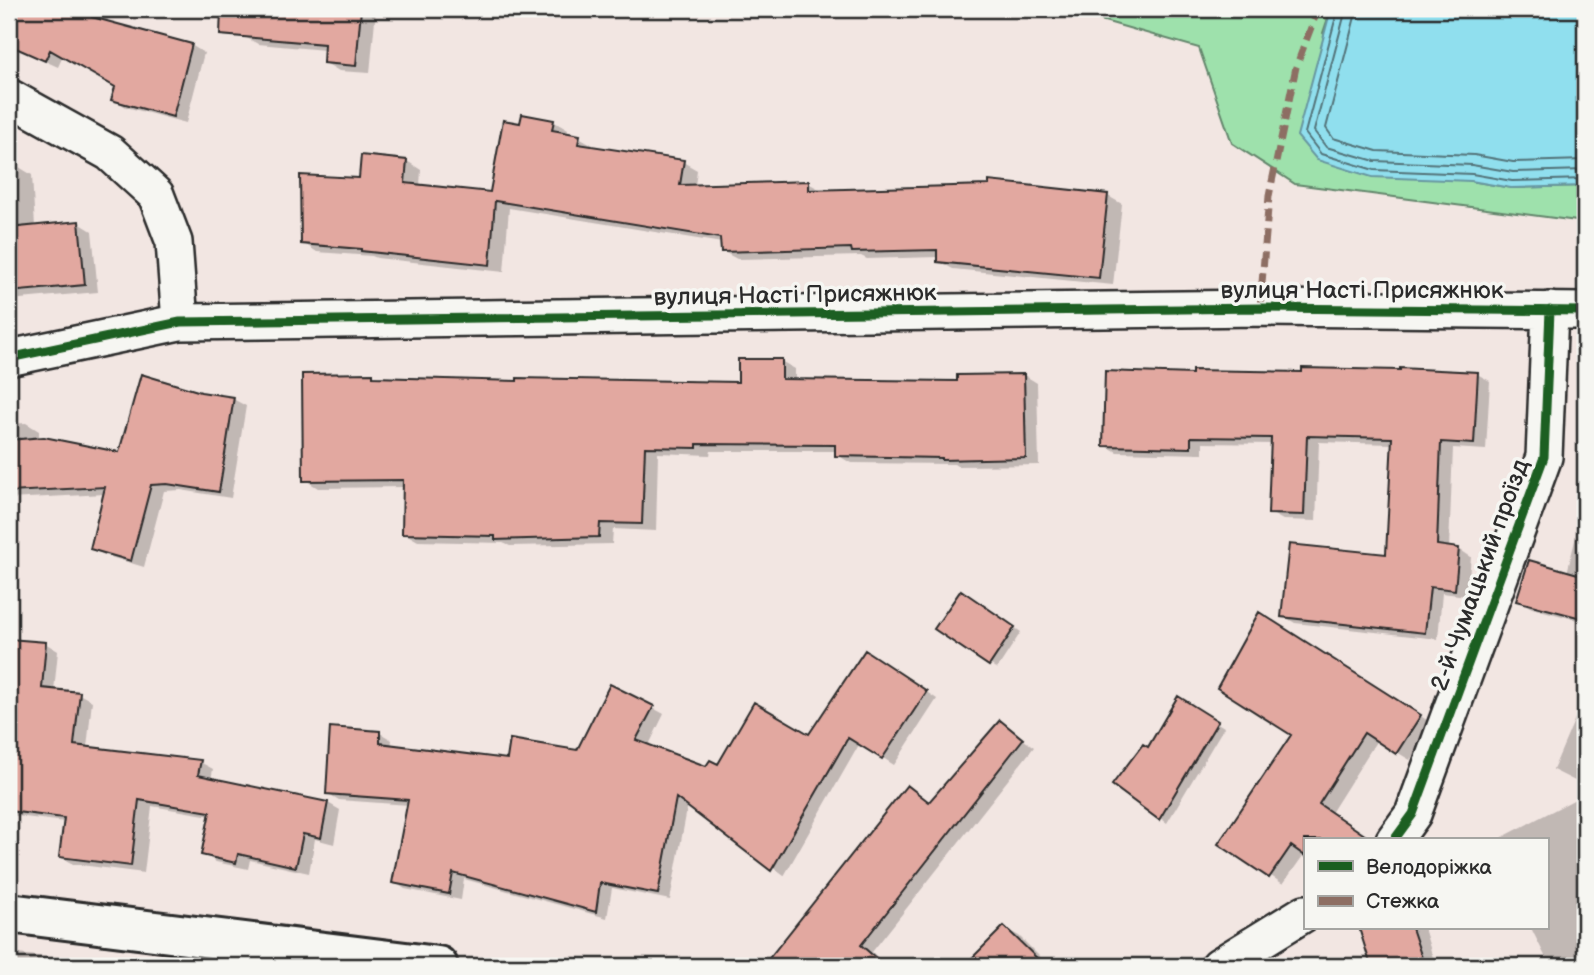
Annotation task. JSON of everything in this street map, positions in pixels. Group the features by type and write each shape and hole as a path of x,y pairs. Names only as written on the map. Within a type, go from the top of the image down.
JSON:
{"street":[{"path":"9,97 110,153 156,195 174,242 180,322"},
{"name":"вулиця Насті Присяжнюк","path":"9,358 180,322 1260,308 1585,311"},
{"name":"2-й Чумацький проїзд","path":"1395,838 1413,814 1544,457 1550,310"},
{"path":"9,913 438,966"},
{"path":"1219,966 1304,913"}],"green space":[{"path":"1062,9 1331,9 1323,33 1471,181 1511,188 1585,186 1585,222 1295,184 1232,143 1199,48"}],"water":[{"path":"1331,9 1585,9 1585,186 1511,188 1471,181 1372,177 1317,160 1297,136"}],"building":[{"path":"9,9 96,9 92,17 192,44 173,117 111,100 115,87 50,50 45,61 9,45"},
{"path":"221,9 361,9 356,66 323,63 324,44 220,35"},
{"path":"522,114 554,120 552,130 580,135 578,144 684,160 680,185 809,181 809,190 989,185 989,181 1108,194 1099,278 937,262 937,250 852,252 851,248 721,252 720,238 495,201 490,265 301,244 300,175 359,178 361,155 407,160 405,183 490,192 503,120 520,123"},
{"path":"79,221 85,285 9,292 9,228"},
{"path":"738,359 782,359 782,379 957,381 957,375 1024,374 1026,458 942,460 835,456 835,445 697,444 697,448 645,447 642,524 600,523 599,537 495,540 495,536 402,534 403,480 303,481 302,374 373,373 373,377 517,381 517,378 738,382"},
{"path":"1302,368 1400,368 1478,372 1474,444 1441,442 1437,545 1459,548 1455,590 1430,587 1425,633 1281,617 1289,544 1386,554 1392,438 1307,436 1304,515 1268,514 1271,438 1191,437 1191,448 1103,446 1105,371 1192,374 1192,370 1302,372"},
{"path":"141,374 201,392 234,397 219,492 167,484 151,485 131,561 90,549 105,487 9,492 9,440 44,437 119,452"},
{"path":"1529,560 1585,576 1585,619 1516,601"},
{"path":"961,590 1015,627 989,666 934,629"},
{"path":"1259,612 1421,715 1396,754 1364,733 1319,804 1369,838 1304,838 1304,855 1291,846 1269,878 1218,844 1291,735 1217,688"},
{"path":"9,639 46,642 42,688 80,692 74,745 201,760 198,775 328,802 321,838 303,834 296,867 238,854 236,863 201,855 210,812 139,800 131,866 59,857 64,818 9,811"},
{"path":"865,650 927,691 882,759 848,738 771,871 676,798 658,894 600,883 596,912 453,873 449,894 392,883 408,800 326,794 330,727 380,731 380,743 507,759 510,739 577,750 610,684 654,706 636,740 706,766 710,760 718,764 754,702 809,734"},
{"path":"1178,696 1218,721 1159,820 1112,785 1143,744 1148,747"},
{"path":"1000,720 1023,739 861,945 885,966 763,966 907,785 929,802"},
{"path":"1004,926 1045,966 964,966"},
{"path":"1360,930 1413,930 1422,958 1396,966 1371,966"}],"marked path":[{"path":"1260,308 1269,196 1296,67 1318,9"}],"cycle path":[{"path":"9,358 180,322 1260,308 1585,311"},
{"path":"1395,838 1413,814 1544,457 1550,310"}]}
